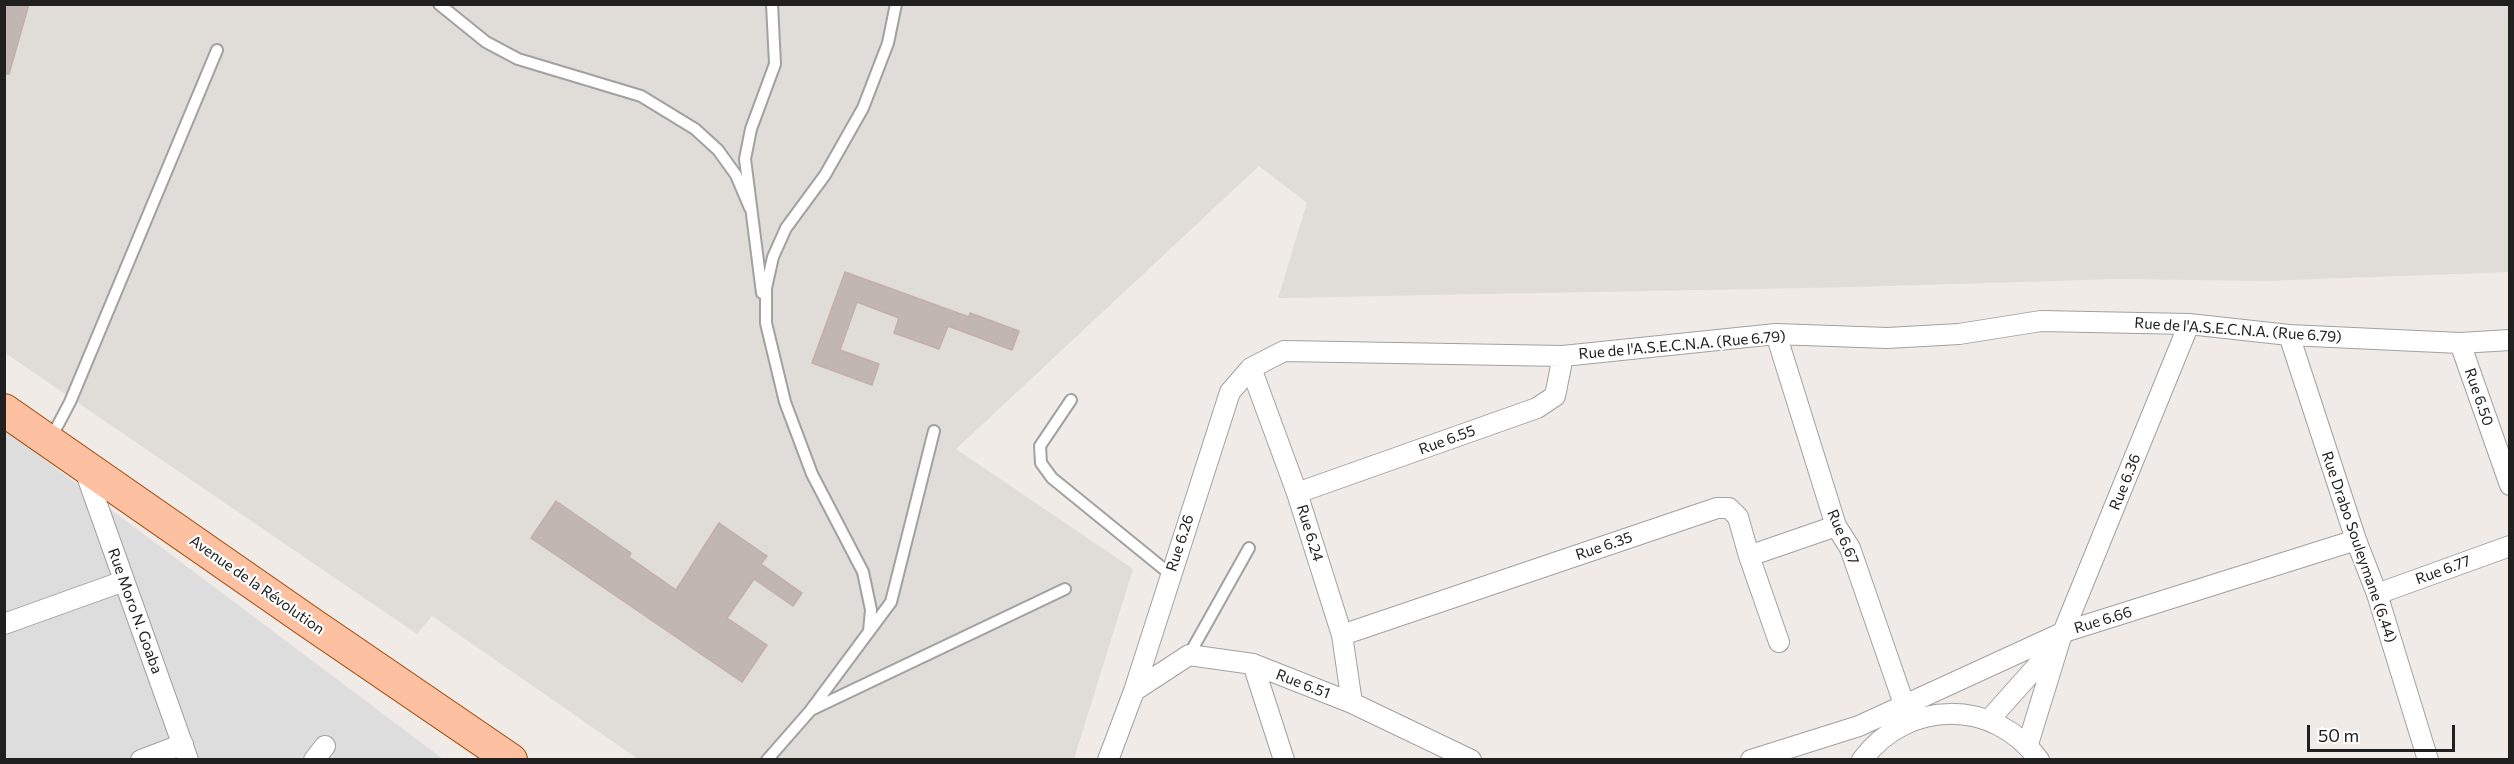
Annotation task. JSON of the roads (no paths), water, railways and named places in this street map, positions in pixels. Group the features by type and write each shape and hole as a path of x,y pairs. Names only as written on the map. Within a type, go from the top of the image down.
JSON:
{"main road":[{"name":"Avenue de la Révolution","path":"8,416 50,440 306,620 511,759"}],"street":[{"name":"Rue de l'A.S.E.C.N.A. (Rue 6.79)","path":"1284,351 1563,356 1776,334 1887,338 1959,334 2041,321 2189,324 2289,335 2460,343 2510,340"},
{"name":"Rue 6.36","path":"2033,752 2062,636 2189,324"},
{"name":"Rue 6.67","path":"1776,334 1836,526 1850,549 1904,704"},
{"name":"Rue Drabo Souleymane (6.44)","path":"2289,335 2356,540 2377,594 2427,759"},
{"name":"Rue 6.50","path":"2460,343 2510,485"},
{"name":"Rue 6.26","path":"1108,759 1134,691 1230,392 1251,369 1284,351"},
{"name":"Rue 6.55","path":"1298,493 1537,408 1555,396 1563,356"},
{"name":"Rue 6.24","path":"1251,369 1298,493 1342,635 1352,703"},
{"name":"Rue Moro N. Goaba","path":"82,463 185,752"},
{"name":"Rue 6.35","path":"1342,635 1717,508 1730,508 1738,517 1779,642"},
{"path":"1749,556 1836,526"},
{"name":"Rue 6.66","path":"1751,759 1858,726 2062,636 2356,540"},
{"name":"Rue 6.77","path":"2377,594 2510,546"},
{"path":"4,624 124,581"},
{"name":"Rue 6.36","path":"1989,720 2062,636"},
{"path":"1134,691 1190,655"},
{"name":"Rue 6.51","path":"1190,655 1253,664 1352,703 1464,758"},
{"path":"1253,664 1284,759"},
{"path":"1862,759 1874,743 1891,730 1911,720 1939,713 1968,715 1989,720 2033,752"},
{"path":"141,759 185,752"}],"lane":[{"path":"439,4 486,42 518,59 641,96 695,129 718,150 736,175 750,208"},
{"path":"772,4 776,64 751,129 745,159 766,324 785,402 812,474 863,572 871,610 869,631"},
{"path":"766,324 766,288 773,257 786,228 825,175 863,108 888,43 896,4"},
{"path":"50,440 70,402 217,50"},
{"path":"1071,400 1040,446 1041,463 1052,478 1170,574"},
{"path":"767,759 810,711 891,602 934,431"},
{"path":"1190,655 1249,548"},
{"path":"810,711 1065,590"}]}
